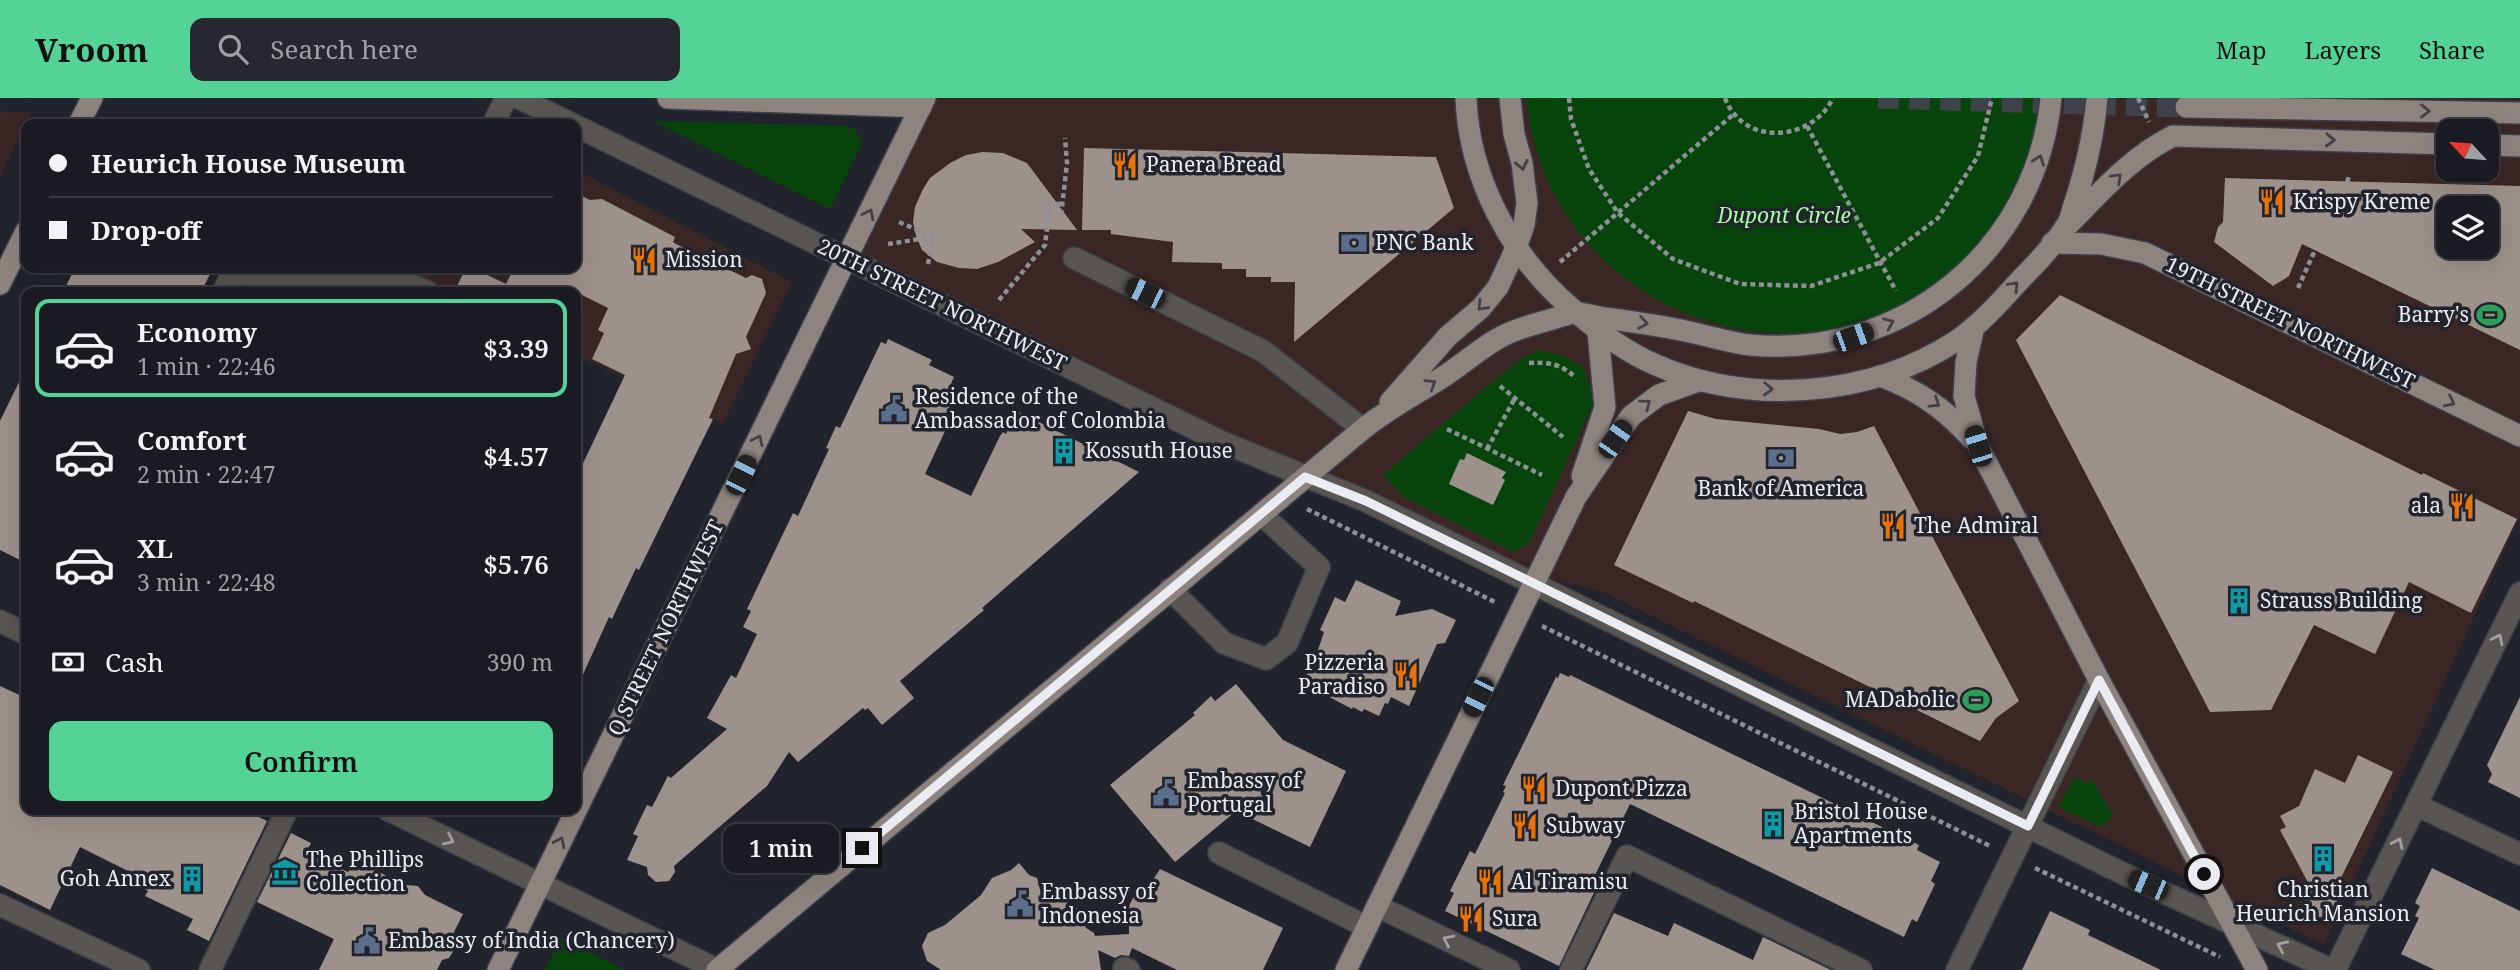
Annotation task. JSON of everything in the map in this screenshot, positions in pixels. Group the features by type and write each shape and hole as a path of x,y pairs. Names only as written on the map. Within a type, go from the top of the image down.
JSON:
{"main road":[{"path":"82,119 92,98"},
{"path":"668,98 923,103"},
{"path":"1466,98 1469,131 1477,160 1503,227 1516,248 1552,292 1598,332 1654,364 1700,380 1755,389 1838,386 1880,376 1929,357 1974,327 2014,287 2067,225 2138,157 2152,146 2173,136 2436,144"},
{"path":"1368,425 1448,336 1481,308 1499,287 1516,248 1524,225 1527,203 1510,98"},
{"path":"717,970 1368,425 1502,336 1576,312 1751,345 1786,346 1853,337 1909,314 1956,282 1979,260 2016,211 2044,145 2051,98"},
{"path":"2067,225 2088,152 2097,98"},
{"name":"Q STREET NORTHWEST","path":"581,801 923,103"},
{"path":"2186,107 2520,113"},
{"path":"2499,145 2520,146"},
{"path":"0,284 21,241"},
{"name":"19TH STREET NORTHWEST","path":"2052,243 2101,244 2145,253 2520,436"},
{"path":"1974,327 1966,362 1964,396 1978,446 2099,680 2257,970"},
{"path":"1576,497 1605,407 1598,332"},
{"path":"1880,376 1907,386 1943,409 1978,446"},
{"path":"1346,970 1576,497 1631,416 1658,395 1700,380"},
{"name":"Q STREET NORTHWEST","path":"498,970 574,815"}],"street":[{"path":"496,119 506,98"},
{"name":"20TH STREET NORTHWEST","path":"519,98 562,119"},
{"name":"20TH STREET NORTHWEST","path":"581,128 1222,442 1366,501 2126,876 2333,970"},
{"path":"1074,258 1263,351 1368,425"},
{"path":"226,287 232,274 397,278 419,284"},
{"path":"1170,589 1224,643 1266,659 1287,643 1319,567 1261,514"},
{"path":"2333,970 2520,593"},
{"path":"0,621 21,632"},
{"path":"1957,970 2099,680"},
{"path":"2416,805 2520,854"},
{"path":"210,970 285,815"},
{"path":"398,815 717,970"},
{"path":"1219,853 1367,927"},
{"path":"1571,970 1627,856 1861,970"},
{"path":"0,905 139,970"},
{"path":"1377,906 1509,970"}],"path":[{"path":"1569,98 1571,119 1589,169 1618,213 1673,259 1740,284 1811,286 1880,263 1938,218 1979,156 1992,98"},
{"path":"1725,98 1735,113 1757,129 1776,133 1797,131 1815,122 1829,107 1833,98"},
{"path":"1558,264 1735,113"},
{"path":"1807,126 1900,297"},
{"path":"1061,215 1067,163 1065,138"},
{"path":"2347,182 2350,174"},
{"path":"999,300 1045,245 1049,204 1062,204"},
{"path":"900,222 933,237"},
{"path":"888,244 933,237"},
{"path":"928,264 933,237"},
{"path":"2298,288 2315,250"},
{"path":"1529,363 1551,362 1565,368 1576,379"},
{"path":"1500,386 1563,437"},
{"path":"1487,449 1514,398"},
{"path":"1447,429 1542,475"},
{"path":"1281,497 1465,586"},
{"path":"1568,639 1982,842"},
{"path":"2032,867 2221,958"}],"shaded area":[{"path":"925,98 2520,98 2520,516 2324,945 1605,593 1495,564 847,259"},
{"path":"0,111 31,112 28,119 21,119 21,133 0,177"},
{"path":"581,173 792,282 723,423 581,358 581,287 406,287 320,273 581,273"}],"green space":[{"name":"Dupont Circle","path":"1526,98 2042,98 2031,153 2021,180 1999,217 1966,258 1924,291 1861,321 1796,333 1732,328 1671,307 1617,272 1573,224 1542,166"},
{"path":"653,121 847,126 854,129 861,139 861,145 830,209"},
{"path":"1540,350 1563,356 1582,366 1595,400 1529,543 1514,552 1404,497 1383,475 1503,373 1524,357"},
{"path":"2074,777 2086,783 2092,780 2113,815 2101,827 2059,807"},
{"path":"561,938 625,970 545,970"}],"building":[{"path":"1084,148 1436,157 1454,208 1294,342 1295,282 1271,282 1271,277 1246,277 1246,269 1222,269 1222,263 1172,262 1173,242 1111,234 1111,230 1082,230"},
{"path":"982,152 1003,153 1027,163 1077,230 1021,229 1035,242 998,262 977,269 959,268 937,262 922,250 913,222 915,207 923,189 930,178 950,163 966,155"},
{"path":"2225,178 2520,186 2520,350 2302,244 2289,276 2273,286 2214,242 2218,227 2223,222"},
{"path":"581,196 590,200 602,199 675,237 673,242 676,244 746,278 752,275 762,279 766,293 746,337 751,349 736,354 709,418 713,419 639,570 636,568 612,619 609,617 581,679 581,467 625,375 592,359 604,333 598,330 608,308 581,294 581,287 456,287 464,273 483,273 506,284 512,273 581,273"},
{"path":"72,273 210,273 204,287 66,287"},
{"path":"2060,295 2422,475 2423,473 2517,519 2471,613 2409,582 2375,654 2314,625 2271,710 2210,712 2016,340"},
{"path":"888,339 932,360 929,365 954,377 945,397 953,414 925,474 971,496 1000,436 1003,432 1006,434 1017,411 1139,472 900,681 914,698 882,725 868,708 863,708 798,762 789,752 767,786 674,866 675,872 669,881 656,882 648,875 647,867 627,860 638,836 633,834 647,805 652,807 668,776 671,778 727,729 707,718 731,675 736,678 757,634 743,627 751,611 747,609 793,513 798,516 829,449 826,448 836,426 840,428 881,342 886,344"},
{"path":"21,378 21,560 0,550 0,421"},
{"path":"1688,411 1716,419 1819,429 1840,434 1874,426 2019,701 1996,718 1980,741 1694,601 1693,603 1614,565"},
{"path":"1467,453 1506,472 1493,505 1449,484 1460,459 1464,460"},
{"path":"1356,580 1401,601 1395,616 1432,609 1456,620 1445,643 1437,644 1409,706 1391,697 1379,716 1364,709 1362,712 1353,707 1352,709 1303,683 1324,632 1320,630 1335,597 1345,602"},
{"path":"1560,673 1569,677 1570,675 1919,845 1917,850 1940,862 1931,881 1935,884 1917,922 1912,919 1904,937 1630,804 1595,875 1601,878 1559,966 1445,911 1454,893 1450,891 1470,851 1475,854 1505,793 1503,792 1506,786 1503,785"},
{"path":"1236,684 1283,740 1346,771 1310,847 1236,811 1175,862 1110,785 1195,715 1193,713 1211,696 1215,701"},
{"path":"0,686 21,696 21,815 254,815 267,821 209,941 187,930 193,919 145,896 148,891 134,884 138,876 80,847 50,910 0,885"},
{"path":"2520,697 2520,798 2488,782 2492,774 2487,765"},
{"name":"Christian Heurich Mansion","path":"2358,755 2393,772 2334,892 2338,904 2329,916 2319,917 2307,908 2305,902 2311,888 2280,830 2286,827 2280,816 2299,806 2315,769 2345,783"},
{"path":"291,833 311,843 306,852 348,872 353,863 363,868 365,865 405,885 418,886 425,895 463,914 452,936 454,950 449,958 442,960 437,970 319,970 334,939 257,902"},
{"path":"1019,863 1029,875 1037,878 1041,893 1063,899 1078,909 1086,928 1095,936 1129,934 1129,906 1134,896 1149,886 1160,869 1283,928 1263,970 1177,970 1132,948 1129,956 1121,955 1115,958 1098,950 1101,970 941,970 927,961 922,946 928,933 945,925 981,895 992,878 1011,870"},
{"path":"2432,868 2520,911 2520,970 2435,970 2401,954 2419,918 2415,916 2420,906 2415,903"},
{"path":"2050,911 2090,930 2088,935 2161,970 2022,970"},
{"path":"1614,913 1668,936 1674,923 1753,960 1763,937 1831,970 1586,970"}],"tunnel":[{"path":"1878,98 2186,107"}],"place":[{"name":"Panera Bread","path":"1125,165"},
{"name":"Krispy Kreme","path":"2272,202"},
{"name":"PNC Bank","path":"1354,243"},
{"name":"Mission","path":"644,260"},
{"name":"Barry's","path":"2490,315"},
{"name":"Residence of the Ambassador of Colombia","path":"894,409"},
{"name":"Kossuth House","path":"1064,451"},
{"name":"Bank of America","path":"1781,458"},
{"name":"ala","path":"2462,506"},
{"name":"The Admiral","path":"1893,526"},
{"name":"Strauss Building","path":"2239,601"},
{"name":"Pizzeria Paradiso","path":"1406,675"},
{"name":"MADabolic","path":"1976,700"},
{"name":"Dupont Pizza","path":"1534,789"},
{"name":"Embassy of Portugal","path":"1166,793"},
{"name":"Bristol House Apartments","path":"1773,824"},
{"name":"Subway","path":"1525,826"},
{"name":"Christian Heurich Mansion","path":"2323,859"},
{"name":"The Phillips Collection","path":"285,872"},
{"name":"Goh Annex","path":"192,879"},
{"name":"Al Tiramisu","path":"1490,882"},
{"name":"Embassy of Indonesia","path":"1020,904"},
{"name":"Sura","path":"1471,919"},
{"name":"Embassy of India (Chancery)","path":"367,941"}],"route":[{"path":"862,848 1305,477 1366,501 2028,826 2099,680 2204,874"}]}
